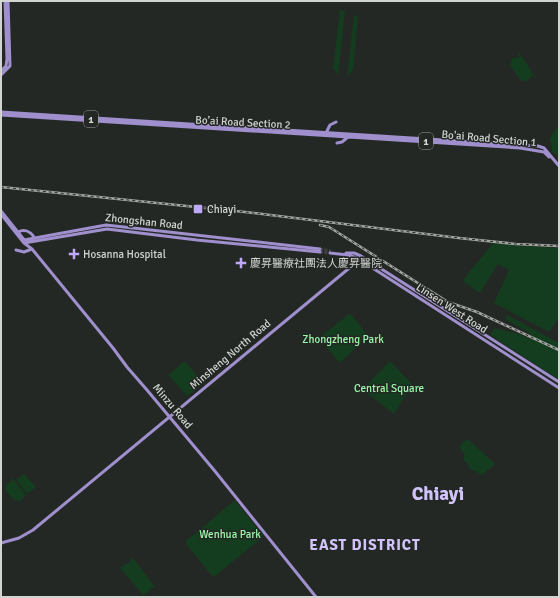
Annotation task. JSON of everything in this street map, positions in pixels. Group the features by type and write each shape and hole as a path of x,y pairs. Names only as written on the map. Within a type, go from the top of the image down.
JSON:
{"main road":[{"path":"1,75 10,66 6,1"},
{"path":"2,70 6,66 7,59 6,1"},
{"name":"Bo’ai Road Section 2","path":"1,114 312,133"},
{"path":"326,133 330,125 336,122"},
{"name":"1","path":"312,133 326,133"},
{"name":"1","path":"312,133 348,137"},
{"name":"Bo'ai Road Section 1","path":"326,133 538,146 544,148 552,159"},
{"path":"337,143 342,142 348,137"},
{"name":"Bo'ai Road Section 1","path":"348,137 538,150 544,152 552,159"},
{"name":"1","path":"552,159 559,167"},
{"path":"1,211 14,229"},
{"path":"1,214 18,232 24,242"},
{"name":"Zhongshan Road","path":"24,242 35,239 107,229 193,240 320,251 158,230 106,225 68,234"},
{"name":"Minzu Road","path":"14,229 24,242 32,249 316,597"},
{"path":"16,250 24,252 32,249 32,244 35,239 32,234 26,231 18,232"},
{"name":"Linsen West Road","path":"331,252 348,255 359,259 559,382"},
{"name":"Minsheng North Road","path":"1,543 20,538 33,530 359,259"},
{"name":"Linsen West Road","path":"359,259 559,388"}],"green space":[{"path":"340,10 345,11 338,75 333,68"},
{"path":"354,15 358,16 353,70 347,77"},
{"path":"519,52 536,78 535,79 532,75 528,81 520,80 510,65 513,58 520,57"},
{"path":"559,125 559,158 552,151 551,142 549,139"},
{"path":"493,243 559,248 559,318 549,332 494,303 509,270 498,264 480,293 464,282 463,280"},
{"name":"Zhongzheng Park","path":"351,314 367,334 367,337 340,363 321,341 320,337"},
{"path":"507,315 559,343 559,380 490,335 494,328 519,334 531,339 532,336 528,332 505,319"},
{"path":"185,361 203,384 187,396 168,375"},
{"name":"Central Square","path":"389,362 391,362 412,384 394,414 364,391 364,388"},
{"path":"469,440 495,464 482,475 471,469 470,470 468,467 469,466 463,459 465,455 459,447 464,441"},
{"path":"24,474 36,487 27,494 16,480"},
{"path":"12,478 26,495 20,501 14,500 5,490 7,484 12,482"},
{"name":"Wenhua Park","path":"234,501 263,535 262,538 215,576 212,576 186,544 186,541"},
{"path":"133,558 155,587 152,587 143,595 120,568 122,566 123,568 125,564 131,562 130,560"}],"tunnel":[{"path":"320,249 331,251"},
{"path":"320,252 330,253"}],"railway":[{"path":"1,187 245,212 459,238 516,244 559,246"},
{"path":"320,225 329,227 448,302 477,312 559,350"}],"place":[{"name":"Chiayi","path":"198,209"},
{"name":"Hosanna Hospital","path":"74,254"},
{"name":"慶昇醫療社團法人慶昇醫院","path":"241,263"}],"district":[{"name":"Chiayi","path":"438,493"},
{"name":"EAST DISTRICT","path":"365,545"}]}
